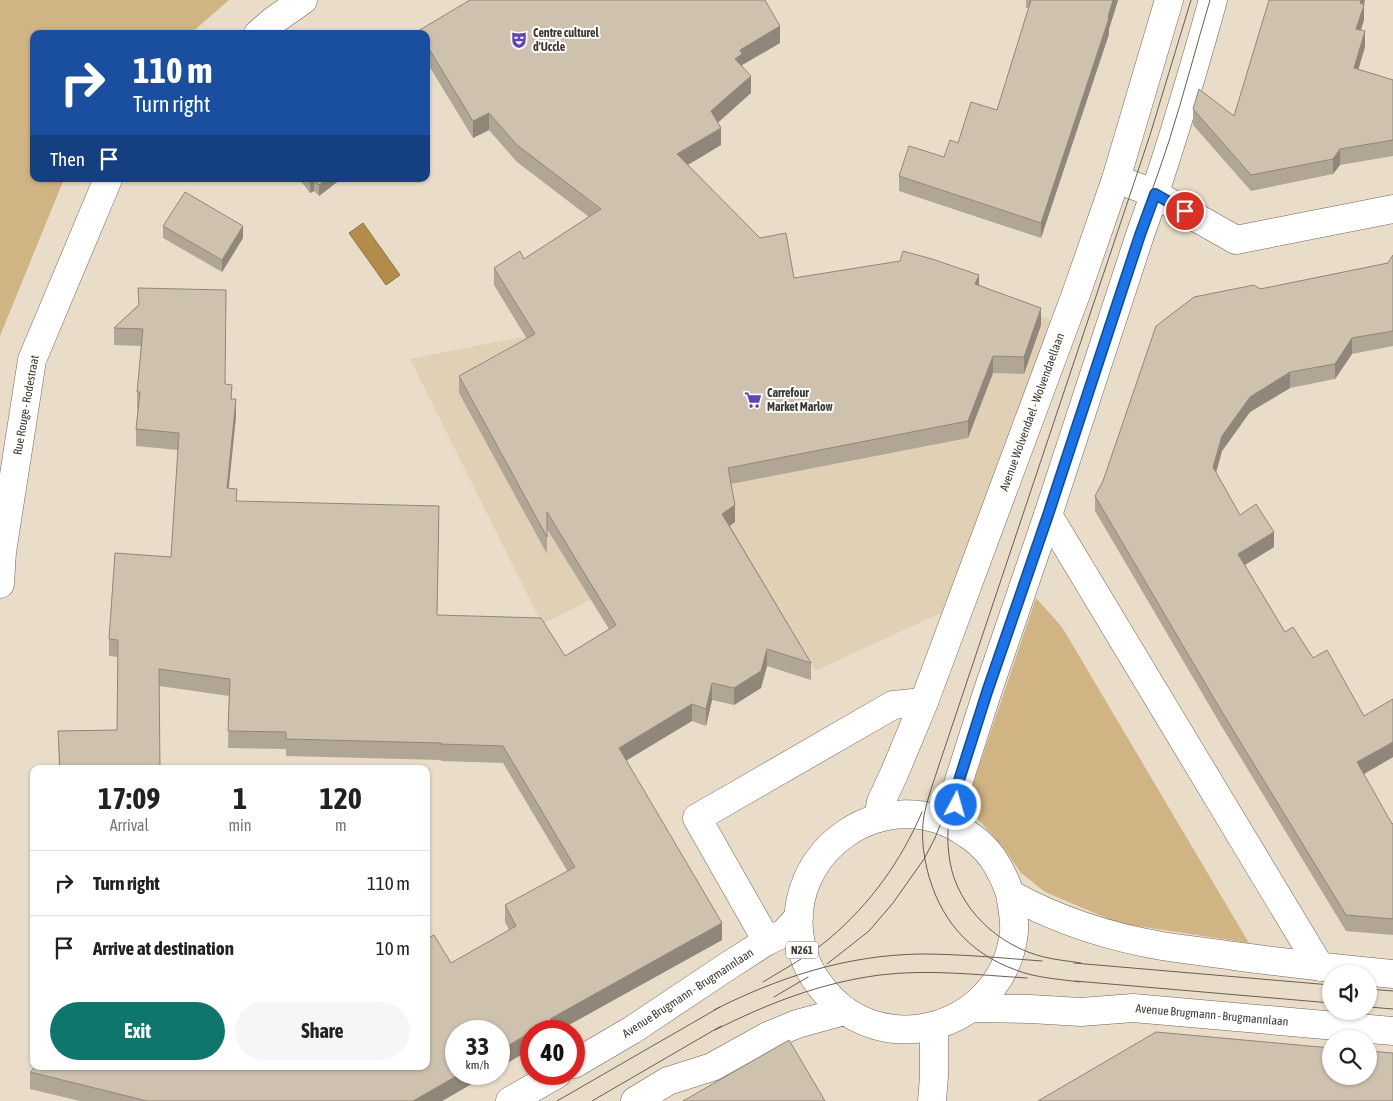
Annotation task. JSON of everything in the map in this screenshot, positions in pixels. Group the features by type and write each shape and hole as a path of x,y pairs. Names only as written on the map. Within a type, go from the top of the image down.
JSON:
{"street":[{"path":"263,30 303,0"},
{"name":"Avenue Wolvendael - Wolvendaellaan","path":"878,818 881,802 924,702 1076,294 1116,179 1169,0"},
{"path":"961,829 955,793 987,692 1155,194 1213,0"},
{"path":"1116,179 1155,194 1236,240 1393,209"},
{"name":"Rue Rouge - Rodestraat","path":"0,584 2,552 32,360 107,182"},
{"path":"1048,515 1320,968"},
{"path":"767,941 697,818 893,705 924,702"},
{"name":"Avenue Brugmann - Brugmannlaan","path":"892,815 920,815 961,829 983,846 992,857 1006,881 1010,894 1014,919 1011,949 1007,962 992,988 972,1008 960,1016 921,1029 894,1029 868,1022 844,1010 827,996 810,971 801,945 799,908 806,881 820,857 840,836 864,823 892,815"},
{"path":"1010,894 1029,905 1065,920 1161,946 1320,968 1393,974"},
{"name":"Avenue Brugmann - Brugmannlaan","path":"585,1058 632,1030 767,941 784,933 798,917"},
{"name":"Avenue Brugmann - Brugmannlaan","path":"972,1008 1081,1012 1133,1008 1393,1031"},
{"path":"634,1101 668,1081 712,1067 768,1036 797,1024 844,1010"},
{"path":"932,1101 934,1026"},
{"path":"510,1101 538,1085"}],"shaded area":[{"path":"0,0 229,0 195,30 30,30 30,182 63,182 0,336"},
{"path":"363,223 400,275 386,285 349,233"},
{"path":"903,262 1055,322 943,612 815,671 725,533 542,624 410,359"},
{"path":"1036,598 1062,627 1249,943 1118,923 1045,892 1021,873 1003,847 976,817 972,787"}],"building":[{"path":"470,0 765,0 780,26 740,50 742,54 735,59 751,76 711,111 721,128 677,154 760,238 786,233 794,278 900,261 903,251 979,275 975,284 1041,308 1024,357 993,356 968,421 728,468 735,505 722,514 811,663 767,649 761,671 734,688 712,683 706,709 692,704 619,748 722,923 551,1020 520,1020 520,1038 510,1044 510,1020 445,1020 445,1083 413,1101 147,1101 30,1072 32,1070 430,1070 430,937 434,935 451,963 516,926 505,905 575,867 503,746 286,739 286,732 228,731 230,679 159,669 160,765 60,765 58,731 117,730 118,640 109,639 115,553 171,557 179,433 136,429 140,392 137,392 143,329 114,328 139,305 138,288 226,290 225,384 232,385 231,399 236,399 227,488 237,489 236,501 439,506 437,615 541,618 565,656 616,625 547,512 547,537 459,376 535,334 494,268 520,251 524,259 601,209 517,145 489,113 473,121 430,51 430,30 420,30"},
{"path":"1031,0 1113,0 1109,18 1041,223 899,176 909,146 944,157 950,140 958,143 971,102 997,110"},
{"path":"1269,0 1361,0 1360,3 1364,5 1356,29 1365,31 1354,68 1393,80 1393,140 1340,149 1333,159 1251,175 1193,109 1199,89 1234,116"},
{"path":"185,192 243,226 222,260 163,226"},
{"path":"1393,255 1393,331 1352,338 1335,364 1290,372 1250,397 1222,436 1213,467 1240,515 1256,504 1274,532 1238,554 1285,632 1293,627 1313,658 1327,650 1364,716 1393,699 1393,742 1357,762 1387,817 1393,823 1393,919 1346,915 1222,712 1095,496 1103,481 1156,326 1194,297 1254,285 1260,289 1388,263"},
{"path":"1156,1032 1322,1047 1322,1085 1377,1085 1377,1052 1393,1053 1393,1101 1038,1101"},
{"path":"789,1040 825,1101 683,1101"}],"tram line":[{"path":"1080,982 1040,977 999,963 984,954 958,931 939,903 932,887 924,856 923,822 939,765 1150,135 1191,0"},
{"path":"1081,963 1058,960 1027,952 1011,944 983,923 971,909 954,879 948,845 950,813 957,781 977,717 1128,259 1169,141 1210,0"},
{"path":"763,982 798,961 845,925 884,880 905,847 922,812"},
{"path":"827,964 869,931 893,903 924,859 945,813"},
{"path":"714,1010 763,987 840,963 894,955 921,954 1042,961"},
{"path":"1074,963 1322,984"},
{"path":"715,1030 795,995 836,983 880,975 898,973 954,973 1027,978"},
{"path":"774,997 808,977"},
{"path":"1075,981 1322,1002"},
{"path":"1377,990 1393,991"},
{"path":"557,1101 720,1007"},
{"path":"1377,1008 1393,1009"},
{"path":"592,1101 721,1026"}],"place":[{"name":"Centre culturel d'Uccle","path":"519,40"},
{"name":"Carrefour Market Marlow","path":"753,400"}],"route":[{"path":"956,805 955,793 987,692 1155,194 1185,211"}]}
